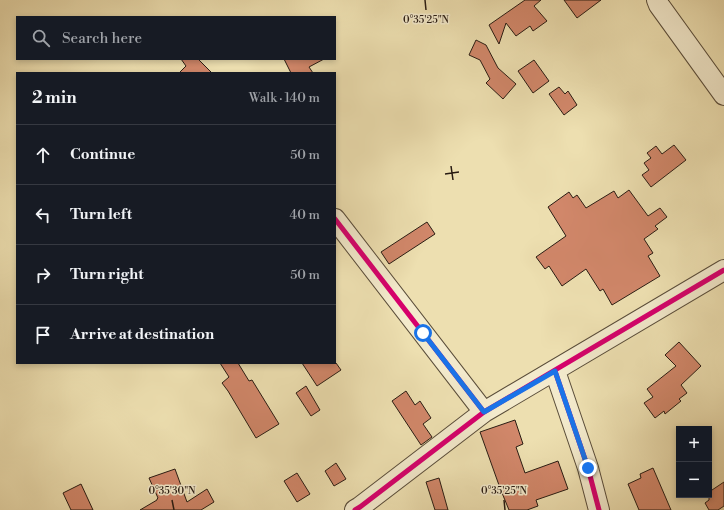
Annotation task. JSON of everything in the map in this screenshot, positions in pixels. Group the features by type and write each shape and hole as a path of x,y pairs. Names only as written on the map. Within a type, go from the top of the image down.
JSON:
{"street":[{"path":"657,0 659,5 724,95"},
{"path":"336,220 484,412"},
{"path":"355,510 484,412 724,270"},
{"path":"555,371 588,468 599,510"}],"building":[{"path":"525,0 541,0 534,6 547,21 533,31 530,26 516,36 506,23 499,44 489,25"},
{"path":"564,0 601,0 577,18"},
{"path":"476,40 486,45 498,68 516,84 503,99 486,83 490,79 480,60 469,55"},
{"path":"182,60 199,60 211,72 180,72 186,66"},
{"path":"284,60 322,60 309,67 312,72 290,72"},
{"path":"534,60 549,81 533,93 518,71"},
{"path":"559,87 565,94 568,91 577,105 564,115 549,94"},
{"path":"674,145 686,160 651,187 642,175 649,170 644,163 651,158 647,153 656,146 662,154"},
{"path":"629,190 648,216 660,208 667,217 655,226 658,229 644,239 653,253 648,256 660,276 612,305 603,289 600,291 586,269 562,286 549,266 545,269 536,257 566,236 548,207 569,192 573,198 577,195 586,208 614,191 618,198"},
{"path":"427,222 435,234 389,264 381,252"},
{"path":"679,342 701,366 681,385 687,393 679,399 681,401 665,414 664,411 655,418 644,403 653,397 647,389 676,366 665,355"},
{"path":"336,363 341,370 317,386 303,364"},
{"path":"221,364 239,364 249,381 252,380 279,424 256,438 222,383 229,377"},
{"path":"306,386 320,410 311,416 296,393"},
{"path":"406,391 415,405 420,401 431,418 423,424 432,437 421,445 392,401"},
{"path":"515,420 523,444 516,447 525,473 558,461 568,489 536,500 538,506 527,510 509,510 480,432"},
{"path":"336,463 346,479 334,486 325,471"},
{"path":"653,468 671,510 639,510 628,484 641,478 640,474"},
{"path":"175,469 187,502 207,489 214,502 201,510 140,510 158,498 149,478"},
{"path":"297,473 310,494 297,502 284,481"},
{"path":"439,478 448,510 435,510 426,482"},
{"path":"724,482 724,506 718,510 709,510 705,503 709,500 709,498 712,498 712,490"},
{"path":"81,484 93,510 71,510 63,493"}],"cycle path":[{"path":"336,220 484,412"},
{"path":"355,510 484,412 724,270"},
{"path":"555,371 588,468 599,510"}],"route":[{"path":"423,333 484,412 555,371 588,468"}]}
